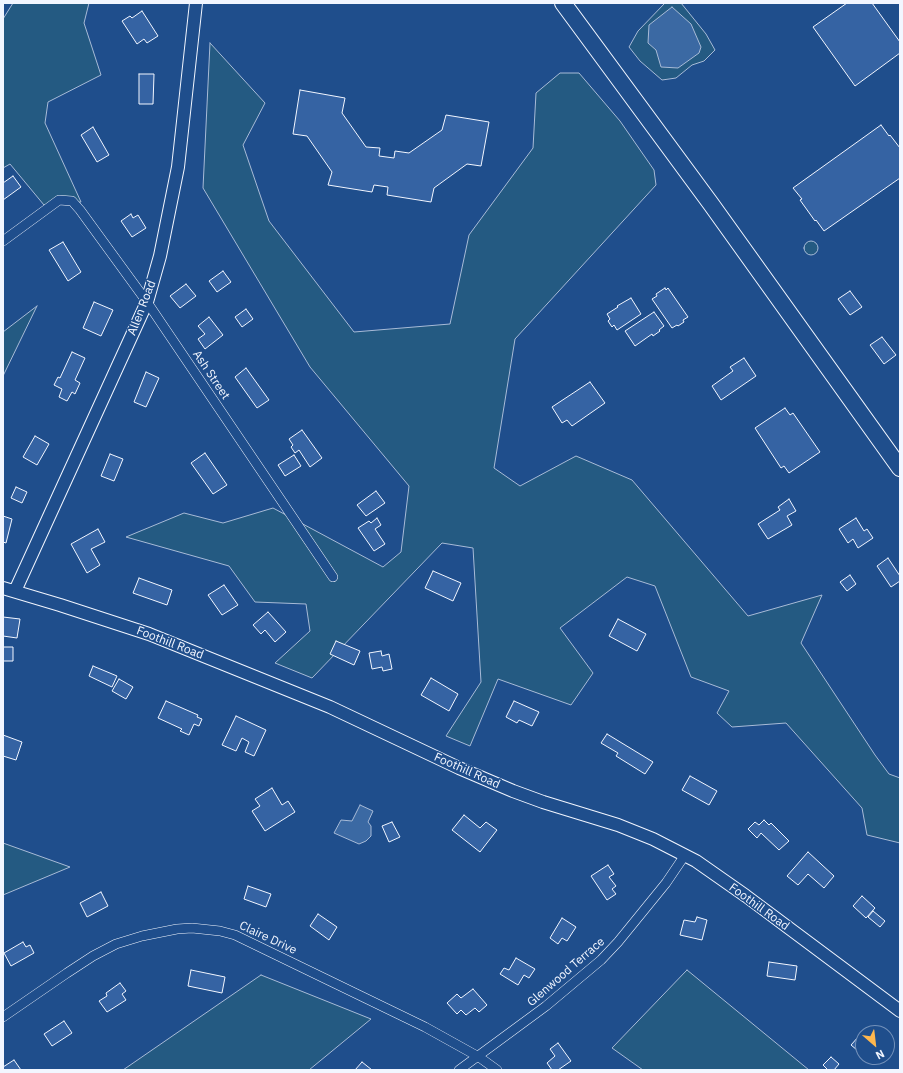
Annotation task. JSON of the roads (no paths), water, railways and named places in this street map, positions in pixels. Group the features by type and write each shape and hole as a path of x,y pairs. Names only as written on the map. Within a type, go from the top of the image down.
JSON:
{"highway":[{"path":"563,3 825,361 900,468"}],"street":[{"name":"Allen Road","path":"15,591 147,302 160,256 178,167 196,3"},
{"name":"Ash Street","path":"3,241 59,200 72,201 147,302 333,576"},
{"name":"Foothill Road","path":"3,588 141,632 178,646 330,708 513,792 618,825 653,839 696,861 746,896 900,1012"},
{"name":"Glenwood Terrace","path":"459,1070 546,1006 601,960 618,942 666,883 685,855"},
{"name":"Claire Drive","path":"3,1017 67,973 116,944 142,936 176,929 192,928 220,931 235,935 425,1026 479,1056 496,1070"}]}
